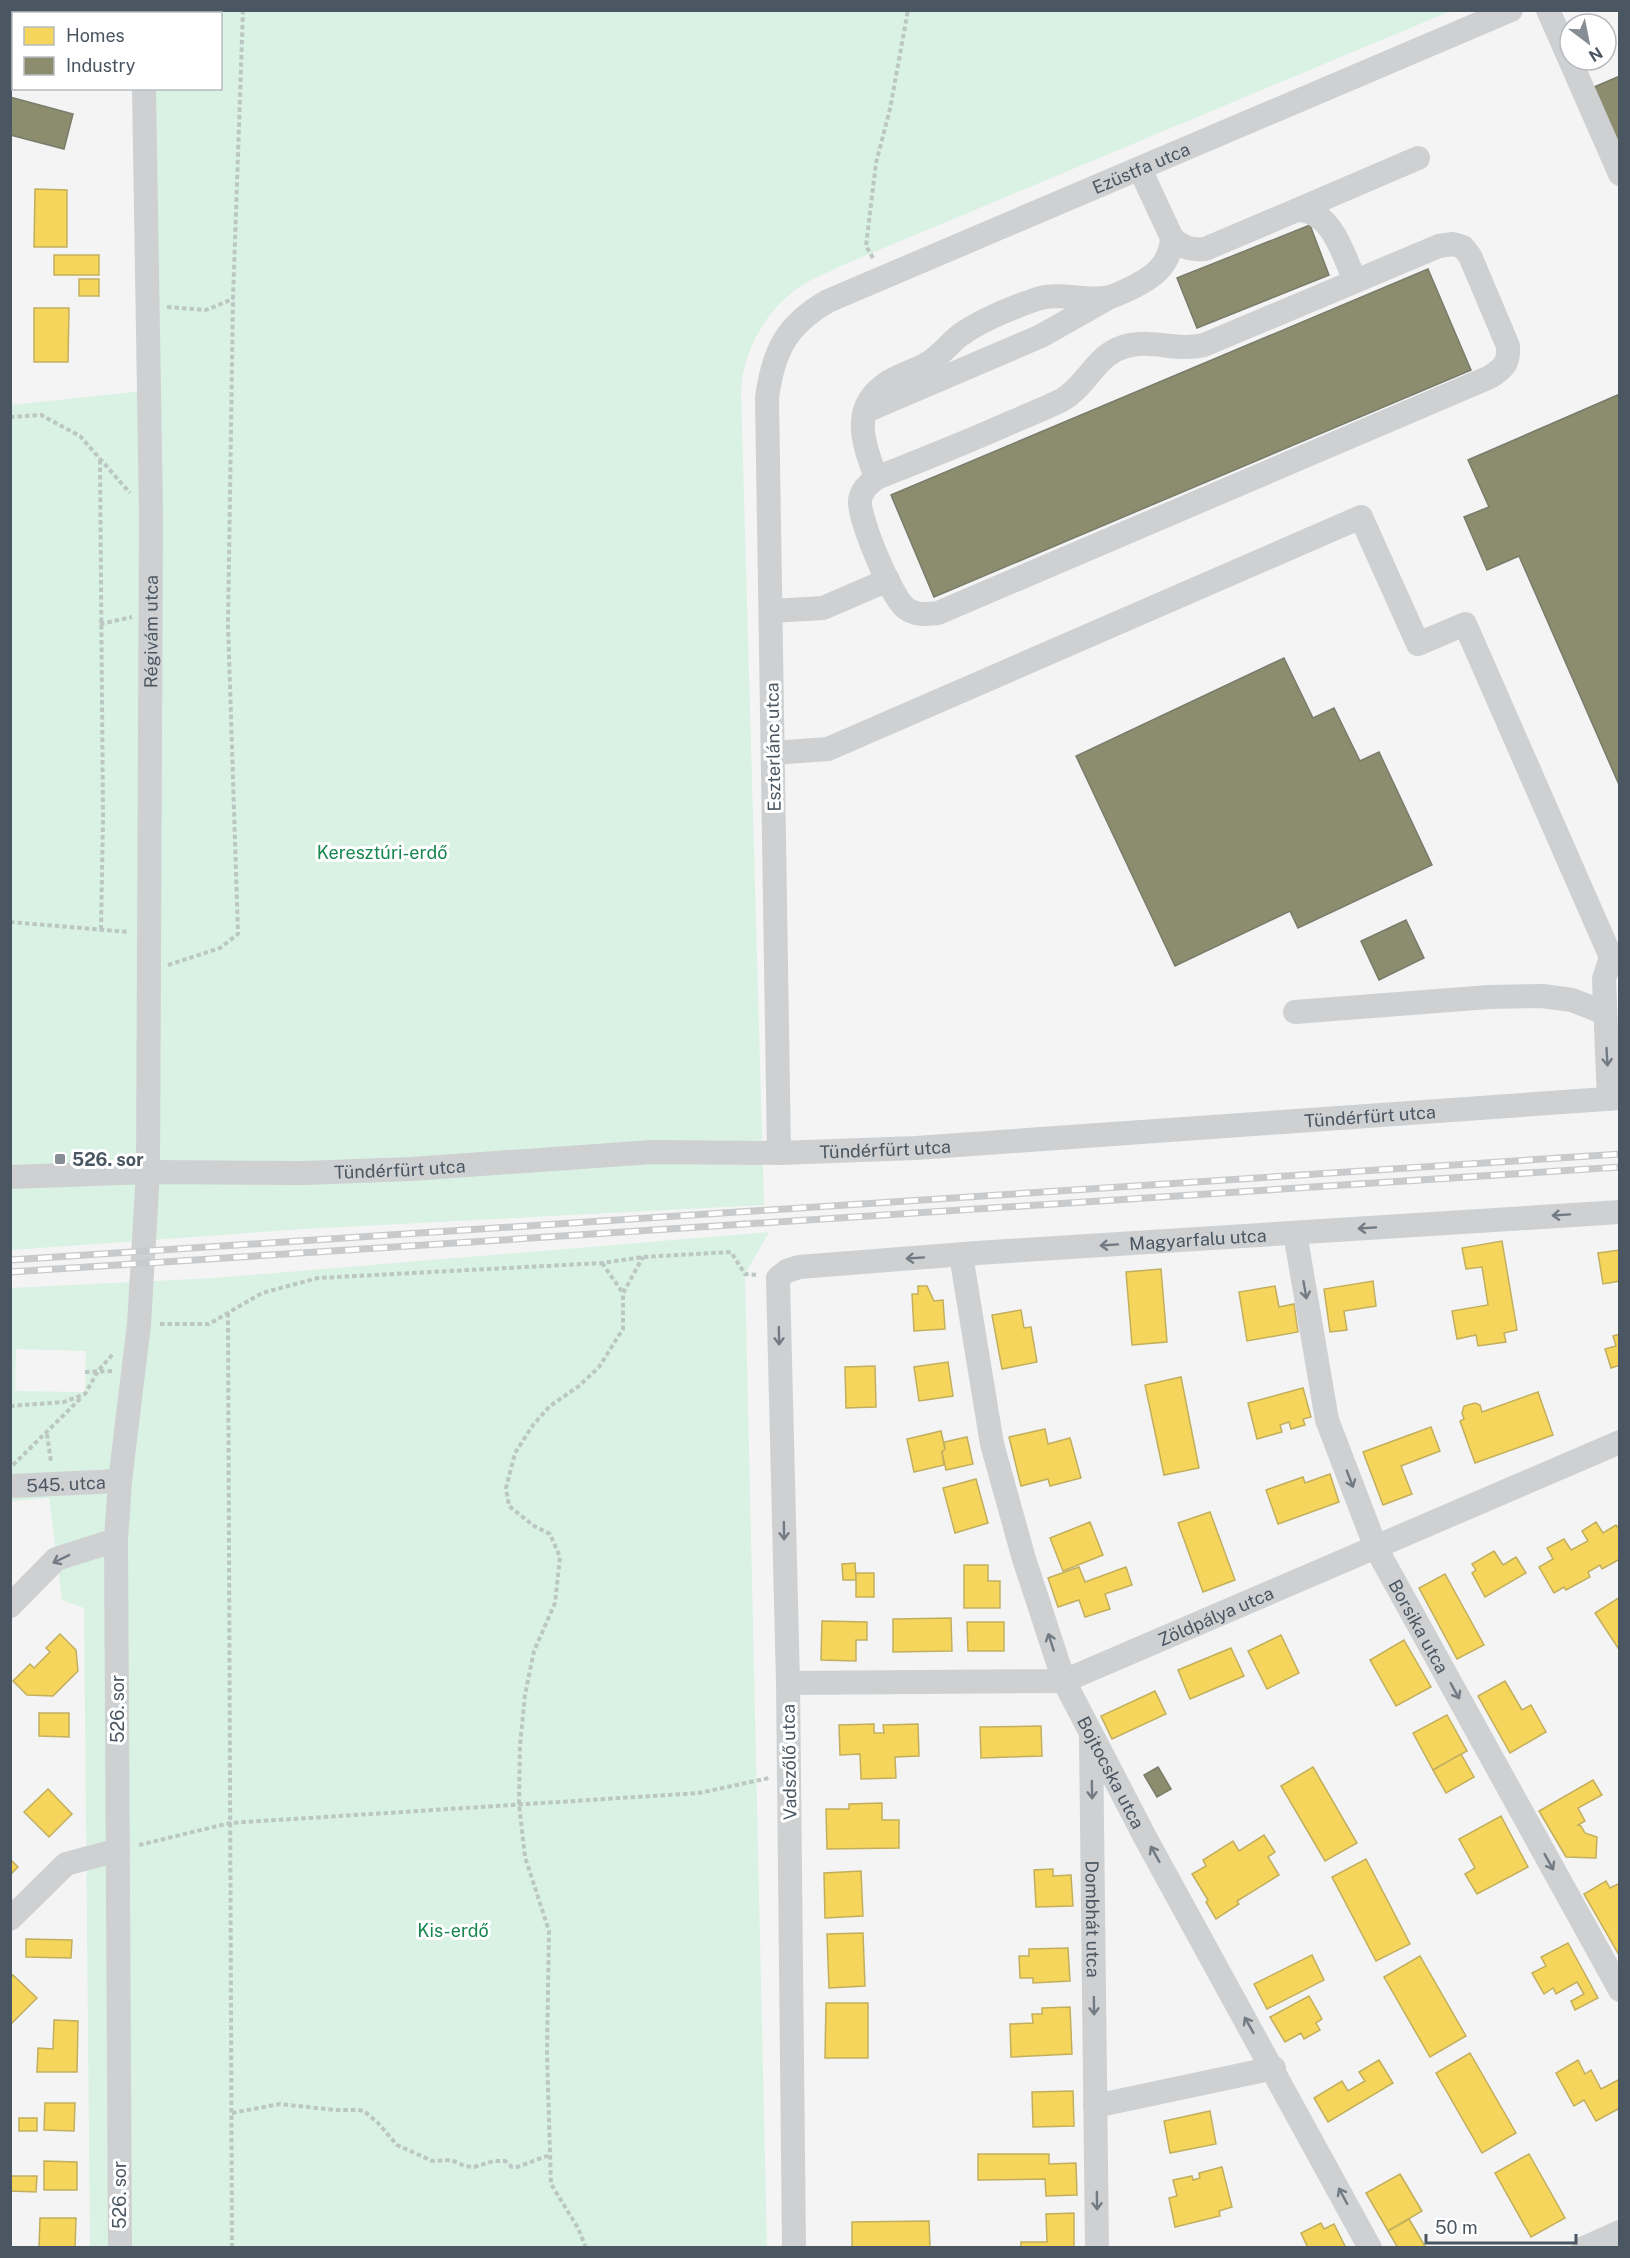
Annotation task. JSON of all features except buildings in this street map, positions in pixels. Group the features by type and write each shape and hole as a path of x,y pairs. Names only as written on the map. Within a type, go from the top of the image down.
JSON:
{"street":[{"name":"Ezüstfa utca","path":"781,343 796,324 816,308 1511,10"},
{"path":"1548,10 1620,174"},
{"name":"Régivám utca","path":"144,90 151,515 148,1172"},
{"path":"1140,169 1172,238 1181,247 1192,250 1205,249 1418,158"},
{"path":"1297,210 1307,210 1317,214 1327,224 1336,238 1355,281"},
{"path":"863,412 1041,336 1108,298 1146,281 1163,266 1171,250 1172,238"},
{"path":"1453,244 1463,247 1470,256 1508,346 1509,359 1503,368 1490,378 938,613 923,615 906,609 894,596 860,516 860,498 866,487 876,478 969,441 1063,399 1078,388 1096,364 1109,353 1142,343 1189,349 1204,345 1439,246 1453,244"},
{"path":"876,478 866,450 861,422 863,412 875,394 890,381 927,363 975,325 1037,299 1054,295 1108,298"},
{"name":"Eszterlánc utca","path":"779,1153 767,398 770,376 781,343"},
{"path":"773,753 828,749 1361,517 1418,644 1465,624 1615,957 1604,979 1605,1013 1614,1099"},
{"path":"771,611 823,608 888,580"},
{"path":"1295,1012 1489,997 1542,996 1572,1000 1605,1013"},
{"name":"Tündérfürt utca","path":"10,1177 148,1172 304,1173 652,1152 779,1153 916,1148 1614,1099"},
{"name":"526. sor","path":"120,2247 116,1540 120,1481 139,1324 148,1172"},
{"name":"Magyarfalu utca","path":"778,1278 787,1271 799,1267 1620,1212"},
{"name":"Borsika utca","path":"1295,1233 1327,1420 1376,1548 1620,1990"},
{"name":"Bojtocska utca","path":"961,1255 992,1444 1024,1559 1064,1681 1146,1839 1274,2068 1370,2247"},
{"name":"Vadszőlő utca","path":"778,1278 788,1683 794,2247"},
{"name":"Zöldpálya utca","path":"788,1683 1064,1681 1620,1442"},
{"name":"545. utca","path":"10,1486 120,1481"},
{"path":"10,1606 56,1559 116,1540"},
{"name":"Dombhát utca","path":"1091,1732 1097,2247"},
{"path":"10,1919 66,1864 118,1850"},
{"path":"1095,2106 1274,2068"},
{"path":"1584,2247 1620,2232"}],"path":[{"path":"149,967 164,967 220,948 238,934 228,624 233,299 243,10"},
{"path":"883,278 866,246 876,163 890,109 908,10"},
{"path":"147,312 159,307 206,310 233,299"},
{"path":"10,417 41,415 80,436 151,515"},
{"path":"100,460 103,819 101,929"},
{"path":"100,624 150,615"},
{"path":"10,922 149,934"},
{"path":"139,1324 209,1324 262,1293 318,1278 602,1263 643,1257 731,1252 745,1274 778,1278"},
{"path":"586,2247 578,2228 551,2184 547,2054 549,1931 525,1857 519,1804 520,1745 525,1695 534,1651 555,1603 560,1557 550,1534 534,1526 509,1506 506,1488 515,1453 533,1425 549,1406 579,1386 599,1367 622,1329 623,1293 643,1257"},
{"path":"602,1263 623,1293"},
{"path":"228,1313 232,2247"},
{"path":"10,1468 85,1394 98,1371 116,1349"},
{"path":"10,1406 64,1402 85,1394"},
{"path":"47,1433 54,1484"},
{"path":"118,1850 230,1823 699,1792 789,1773"},
{"path":"232,2113 280,2104 364,2111 397,2145 432,2161 451,2160 465,2166 506,2161 512,2167 517,2167 550,2155"}],"green space":[{"name":"Keresztúri-erdő","path":"1451,11 843,265 799,287 773,311 764,323 750,349 741,391 764,1205 304,1229 11,1250 11,405 152,390 150,90 222,90 222,12 149,12"},
{"name":"Kis-erdő","path":"769,1232 745,1274 767,2247 90,2247 84,1608 62,1600 49,1498 11,1501 11,1288 215,1278","holes":["16,1349 86,1351 85,1392 15,1391"]}],"railway":[{"path":"10,1260 1620,1154"},
{"path":"10,1272 1620,1167"}],"place":[{"name":"526. sor","path":"60,1159"}]}
